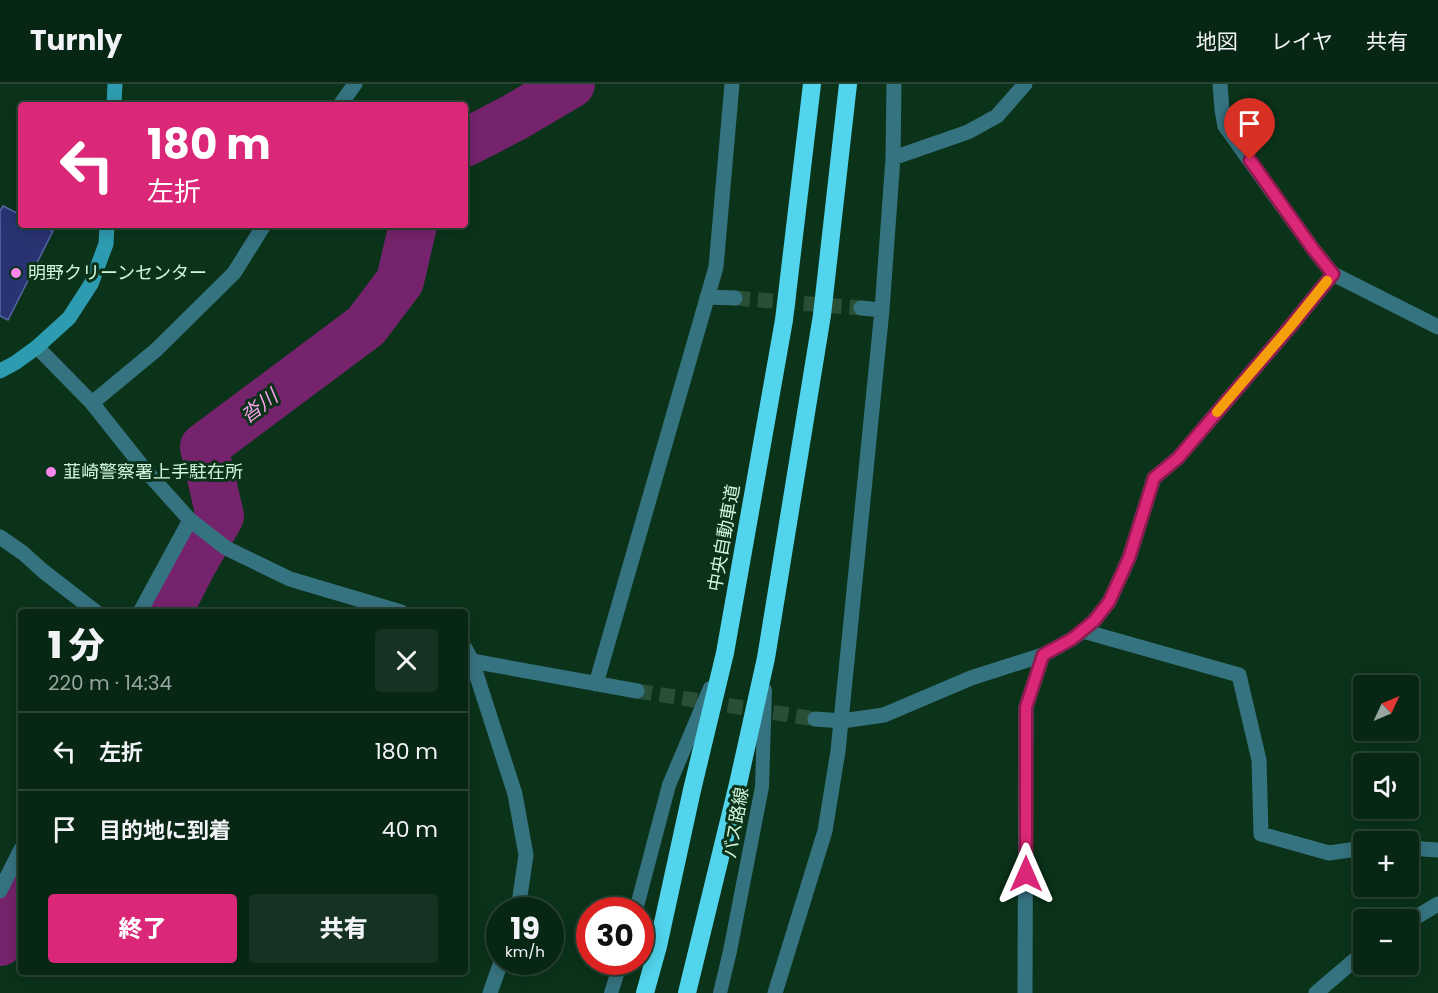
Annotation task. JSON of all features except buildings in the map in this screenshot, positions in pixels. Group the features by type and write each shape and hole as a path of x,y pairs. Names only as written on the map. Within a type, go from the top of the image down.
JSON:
{"highway":[{"name":"中央自動車道","path":"645,993 658,946 725,653 784,320 812,84"},
{"path":"687,993 738,784 765,658 822,315 848,84"}],"street":[{"path":"114,102 115,84"},
{"path":"342,102 355,84"},
{"path":"596,684 716,267 732,84"},
{"path":"775,993 825,831 842,721 882,310 893,158 894,84"},
{"path":"893,158 968,132 997,116 1025,84"},
{"path":"1220,84 1225,126 1333,274 1438,327"},
{"path":"0,371 38,347 69,318 91,284 106,244 107,228"},
{"path":"92,403 156,350 234,273 262,228"},
{"path":"814,719 842,721 884,715 971,678 1043,655 1083,631 1109,602 1129,558 1154,478 1178,458 1333,274"},
{"path":"707,297 735,298"},
{"path":"861,308 882,310"},
{"path":"38,347 92,403 146,471 194,523 226,548 290,579 391,609"},
{"path":"142,609 194,523"},
{"path":"0,537 92,609"},
{"path":"1083,631 1239,675 1259,760 1261,834 1329,853 1353,850"},
{"path":"469,655 637,691"},
{"path":"469,655 515,794 526,855 520,897"},
{"path":"1025,993 1026,707 1043,655"},
{"path":"1419,849 1438,850"},
{"path":"0,891 18,855"},
{"path":"1419,915 1438,904"},
{"path":"1316,993 1353,961"},
{"path":"490,993 496,975"}],"lane":[{"path":"639,897 669,785 725,653"},
{"name":"バス路線","path":"720,993 762,787 765,658"},
{"path":"611,993 617,975"}],"waterway":[{"name":"沓川","path":"468,141 571,84"},
{"name":"沓川","path":"170,609 220,516 204,447 366,326 400,281 412,228"},
{"name":"沓川","path":"0,942 18,905"}],"tunnel":[{"path":"735,298 861,308"},
{"path":"637,691 815,719"}],"slow traffic":[{"path":"1217,412 1327,281"}],"place":[{"name":"明野クリーンセンター","path":"16,273"},
{"name":"韮崎警察署上手駐在所","path":"51,472"}],"route":[{"path":"1026,874 1026,707 1043,655 1072,639 1094,621 1109,602 1129,558 1154,478 1178,458 1333,274 1250,160"}]}
